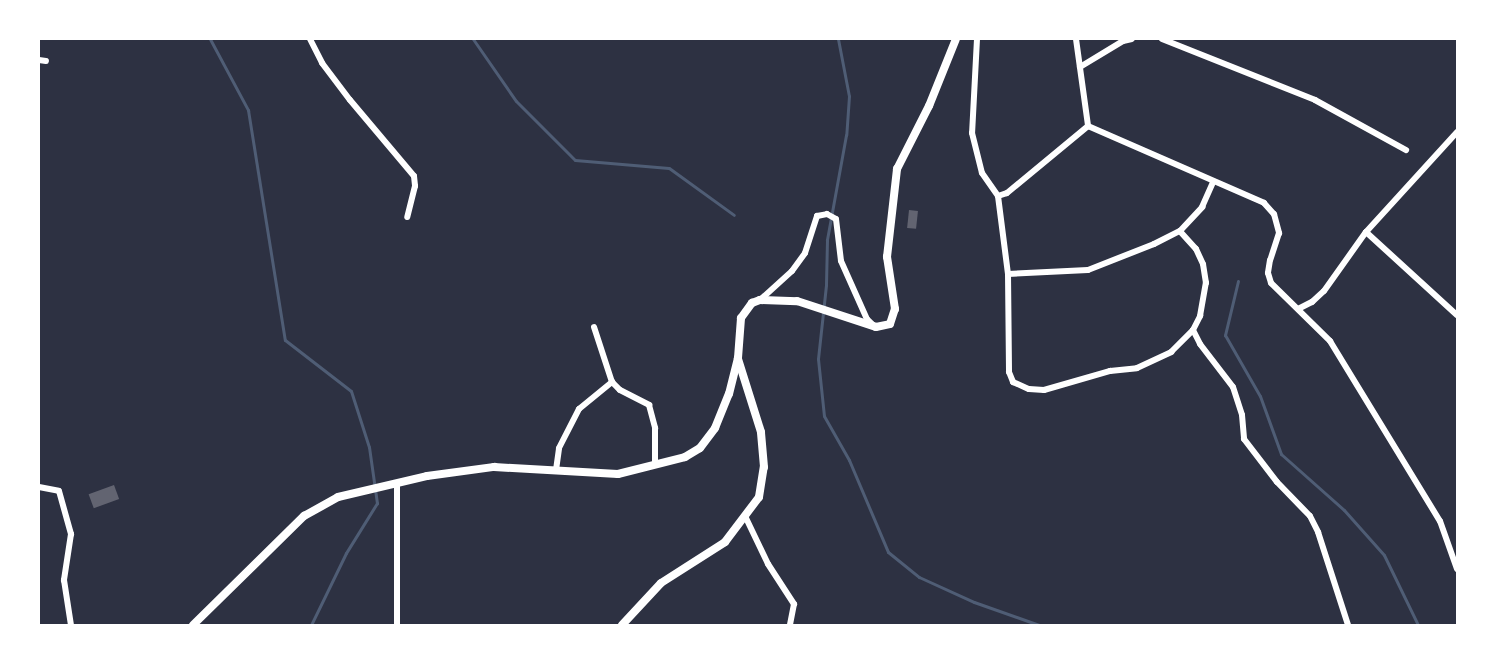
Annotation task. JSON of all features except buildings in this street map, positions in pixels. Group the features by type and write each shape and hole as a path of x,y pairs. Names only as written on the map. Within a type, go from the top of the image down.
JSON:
{"street":[{"path":"310,39 322,63 350,100 414,176 416,180 407,217"},
{"path":"760,300 797,301 876,327 890,324 895,313 887,256 897,169 929,106 956,39"},
{"path":"977,39 972,133 982,173 998,196 1008,274 1009,372 1013,382 1020,386 1044,390 1110,372 1137,368 1171,352 1193,330 1204,302 1205,274 1196,249 1179,231"},
{"path":"1076,39 1088,126"},
{"path":"1080,67 1123,41 1132,39"},
{"path":"1162,39 1315,99 1406,150"},
{"path":"998,196 1007,193 1088,126"},
{"path":"1088,126 1264,203 1274,214 1279,233 1268,273 1271,283 1330,341 1440,521 1457,569"},
{"path":"1298,309 1312,302 1324,291 1366,232 1457,132"},
{"path":"1008,274 1088,270 1118,260 1179,231 1202,207 1213,182"},
{"path":"193,625 304,516 338,497 427,476 494,467 618,474 684,457 700,448 716,428 729,394 738,358 741,318 752,303 760,300 792,271 805,253 817,216 827,214 836,219 841,261 867,320 876,327"},
{"path":"1366,232 1457,315"},
{"path":"594,327 612,382 620,390 649,405 655,428 655,464"},
{"path":"1193,330 1200,344 1233,387 1242,415 1244,439 1277,482 1310,516 1318,532 1347,625"},
{"path":"622,625 661,583 725,542 746,518 759,497 764,467 761,432 738,358"},
{"path":"556,470 559,448 579,409 612,382"},
{"path":"397,484 397,625"},
{"path":"39,487 59,490 71,534 64,580 71,625"},
{"path":"746,518 768,564 795,604 790,625"}],"waterway":[{"path":"210,39 248,110 285,340 351,391 369,447 377,503 346,553 311,625"},
{"path":"473,39 516,101 575,160 669,168 734,215"},
{"path":"838,39 849,96 846,135 827,240 826,285 818,359 824,416 849,460 888,552 919,577 974,602 1039,625"},
{"path":"1238,281 1225,335 1260,396 1281,454 1344,510 1384,555 1418,625"}]}
